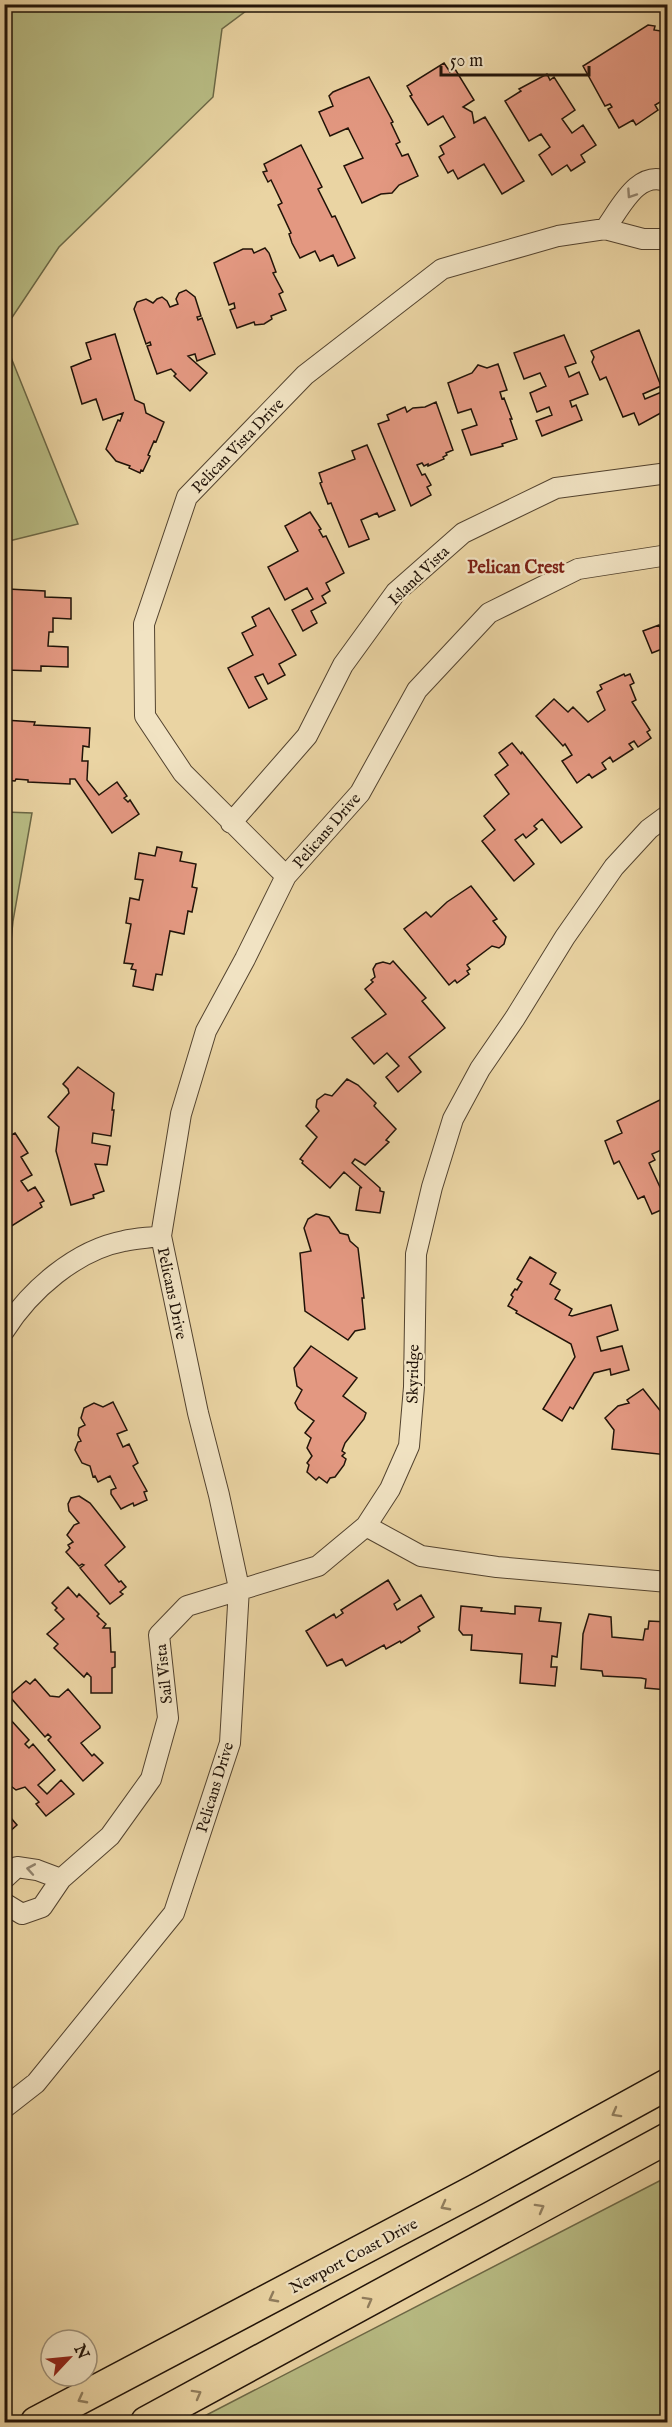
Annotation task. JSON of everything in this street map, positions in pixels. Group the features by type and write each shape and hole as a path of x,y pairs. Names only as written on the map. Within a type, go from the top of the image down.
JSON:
{"main road":[{"name":"Newport Coast Drive","path":"36,2422 475,2190 668,2084"},
{"path":"146,2422 668,2138"}],"street":[{"path":"605,229 637,184 659,178 668,182"},
{"name":"Pelican Vista Drive","path":"286,876 183,773 145,716 144,624 188,497 305,375 442,269 558,236 605,229 643,239 668,239"},
{"name":"Island Vista","path":"231,823 307,736 344,665 396,592 463,533 556,488 668,473"},
{"name":"Pelicans Drive","path":"4,2108 36,2084 174,1913 230,1743 239,1588 198,1413 161,1236 181,1114 206,1031 286,876 360,793 417,690 489,613 578,569 668,555"},
{"name":"Skyridge","path":"366,1526 390,1489 409,1446 414,1387 416,1254 432,1187 453,1119 480,1069 515,1018 565,937 614,867 649,829 668,815"},
{"path":"4,1331 38,1290 64,1268 94,1252 122,1241 161,1236"},
{"path":"366,1526 421,1556 497,1567 668,1582"},
{"name":"Sail Vista","path":"4,1903 22,1914 42,1907 61,1879 110,1836 151,1779 168,1718 159,1635 187,1606 239,1588 318,1566 366,1526"},
{"path":"4,1879 17,1867 38,1870 61,1879"}],"green space":[{"path":"5,4 254,5 222,29 213,97 59,247 5,328"},
{"path":"4,340 78,524 5,542 4,542"},
{"path":"5,812 32,813 13,921 5,1001"},
{"path":"667,2177 667,2422 193,2422"}],"building":[{"path":"648,25 655,26 654,30 667,32 667,98 655,105 658,110 636,125 633,120 619,128 608,109 612,107 610,104 605,106 583,66"},
{"path":"444,63 450,72 455,69 474,100 463,107 472,112 474,123 485,117 524,181 502,194 484,164 458,179 453,170 448,173 439,157 444,154 440,146 455,137 443,116 428,125 410,96 412,95 407,86"},
{"path":"547,74 550,80 554,77 575,110 562,119 572,133 583,125 596,145 581,155 585,162 571,171 567,165 552,175 539,155 550,147 541,134 529,141 505,101 521,91 519,89"},
{"path":"369,77 393,122 391,123 400,142 396,144 402,156 408,154 418,176 399,185 392,193 381,194 362,203 344,166 363,158 348,128 330,136 319,112 333,106 329,96 333,92"},
{"path":"301,145 322,187 318,189 332,217 335,216 355,258 338,266 333,255 320,261 315,251 300,258 278,205 282,203 271,180 268,182 263,172 267,171 264,164"},
{"path":"265,248 276,272 273,273 283,292 279,294 286,310 271,316 272,319 264,324 255,325 254,322 237,328 230,310 235,308 234,303 229,305 214,263 243,249 252,249 254,253"},
{"path":"186,290 195,297 201,316 197,317 198,320 202,318 215,354 197,361 195,354 188,356 207,373 190,391 174,376 176,374 171,369 157,374 147,346 151,345 150,342 146,344 134,309 137,302 146,299 153,303 162,297 170,307 178,304 176,299 179,293"},
{"path":"639,330 661,386 643,394 645,399 664,391 668,400 668,409 639,425 634,413 623,417 606,377 600,380 592,362 594,357 591,351"},
{"path":"115,334 135,400 144,404 146,413 164,422 143,471 141,470 140,473 116,461 106,449 123,413 103,420 96,399 82,404 71,367 91,359 86,343"},
{"path":"564,335 576,363 565,367 569,377 579,372 588,394 570,401 572,407 576,405 582,420 542,436 536,421 552,415 549,407 537,412 530,393 546,386 540,373 524,379 514,353"},
{"path":"498,364 507,390 500,392 512,419 510,419 517,439 502,444 503,446 471,455 462,430 477,425 471,409 458,413 448,383 472,373 478,365 487,368"},
{"path":"436,402 453,450 446,453 444,459 428,466 422,463 417,465 431,485 427,487 431,495 411,506 378,424 389,420 387,415 405,407 407,412 413,408 425,407"},
{"path":"367,445 395,510 379,517 377,513 361,520 369,539 349,547 331,503 328,504 320,483 322,482 319,473 355,459 352,451"},
{"path":"310,512 321,529 319,530 323,537 326,536 344,573 326,583 330,591 322,596 326,603 311,611 317,623 303,631 292,610 313,599 307,588 285,600 268,567 298,551 285,526"},
{"path":"8,589 45,591 45,597 71,598 71,619 53,618 53,632 49,632 48,646 68,647 68,667 41,666 41,671 4,670 4,594 8,594"},
{"path":"269,608 296,655 279,664 285,675 268,684 263,674 255,677 267,699 249,708 228,668 253,655 242,633 256,626 252,617"},
{"path":"659,625 667,647 652,653 643,631"},
{"path":"668,651 668,666 663,653"},
{"path":"624,674 625,676 630,674 634,683 630,685 636,700 632,702 650,730 647,732 651,738 638,747 634,741 629,744 633,749 613,762 610,757 602,763 606,769 592,778 589,774 577,783 562,761 572,755 565,744 563,746 536,716 554,699 568,712 573,707 588,722 605,710 597,692 602,689 600,685"},
{"path":"4,720 35,722 34,725 90,728 89,747 83,746 82,761 88,761 87,780 99,795 117,782 127,796 124,798 128,802 130,800 139,814 112,833 75,779 70,779 70,784 4,780"},
{"path":"512,743 521,754 522,752 582,827 561,843 542,819 534,826 537,829 526,838 523,834 515,840 534,864 514,881 482,841 495,830 484,816 509,794 495,775 508,765 499,753"},
{"path":"157,847 182,852 180,861 196,864 192,887 197,888 192,912 188,911 184,934 170,931 162,975 156,974 153,990 133,986 136,970 131,969 133,964 124,963 131,924 126,923 130,898 139,900 143,880 135,879 139,853 155,856"},
{"path":"471,886 497,919 493,921 506,937 504,944 499,948 492,946 467,965 470,969 467,971 469,974 457,983 455,980 449,985 404,929 426,912 431,917 447,902"},
{"path":"393,961 426,998 422,1001 445,1028 409,1057 421,1072 398,1092 386,1077 399,1066 387,1053 374,1064 352,1038 386,1014 365,989 373,982 371,980 375,977 373,969 376,964 383,962 390,964"},
{"path":"78,1067 114,1093 112,1110 114,1110 111,1136 93,1133 92,1143 110,1146 107,1165 95,1164 104,1191 93,1195 94,1198 71,1205 56,1151 59,1127 48,1117 69,1093 63,1084"},
{"path":"347,1079 358,1085 376,1103 374,1106 396,1129 386,1140 389,1142 365,1165 355,1159 352,1163 380,1188 380,1191 384,1192 380,1213 356,1210 360,1187 362,1188 344,1172 330,1188 300,1159 317,1137 306,1126 319,1111 316,1107 317,1100 325,1094 332,1096"},
{"path":"668,1096 668,1147 652,1154 655,1160 649,1163 660,1187 668,1184 668,1207 652,1214 644,1196 638,1199 619,1161 614,1164 605,1141 622,1133 617,1121"},
{"path":"15,1133 28,1153 21,1157 32,1175 21,1181 28,1191 35,1187 44,1201 40,1203 42,1207 10,1227 4,1218 4,1139"},
{"path":"316,1214 329,1217 340,1233 348,1235 350,1241 358,1248 365,1329 355,1331 348,1340 305,1311 300,1253 311,1251 304,1228 308,1219"},
{"path":"530,1257 556,1273 550,1284 560,1290 555,1299 572,1309 569,1315 611,1305 618,1330 597,1337 601,1351 622,1346 629,1370 611,1375 610,1369 594,1373 573,1409 570,1407 562,1421 543,1409 575,1357 571,1344 516,1313 517,1311 508,1306 513,1297 511,1295 522,1282 517,1279"},
{"path":"311,1346 357,1378 343,1396 366,1413 364,1419 345,1443 342,1451 345,1453 342,1456 346,1459 344,1465 327,1483 319,1477 316,1480 307,1472 309,1465 307,1463 312,1456 307,1448 311,1438 305,1433 314,1421 298,1409 295,1403 302,1390 297,1386 294,1368"},
{"path":"643,1389 662,1413 668,1413 668,1455 612,1449 614,1430 605,1418 618,1406 629,1403 627,1400"},
{"path":"113,1402 127,1430 117,1434 123,1447 129,1444 138,1463 133,1466 147,1491 144,1492 147,1500 121,1509 111,1494 111,1490 116,1488 110,1476 98,1482 95,1476 93,1477 90,1466 82,1463 75,1450 78,1442 81,1441 78,1435 79,1428 85,1425 81,1418 84,1408 94,1403 103,1407"},
{"path":"79,1496 90,1503 125,1547 105,1565 126,1587 120,1592 123,1594 110,1604 80,1568 84,1565 79,1566 66,1552 70,1548 68,1545 73,1542 67,1535 74,1525 79,1523 69,1511 68,1504 71,1498"},
{"path":"388,1580 400,1600 394,1604 397,1610 421,1595 434,1617 418,1627 420,1631 401,1643 400,1641 386,1649 384,1645 346,1666 342,1659 327,1666 306,1631 334,1614 336,1618 343,1613 341,1610"},
{"path":"68,1587 77,1597 79,1594 99,1614 97,1616 106,1624 103,1628 110,1628 111,1652 115,1652 115,1667 112,1668 112,1693 91,1693 91,1677 87,1673 84,1677 54,1648 58,1644 47,1634 64,1619 52,1603"},
{"path":"461,1606 482,1608 481,1611 515,1614 515,1606 541,1608 539,1621 561,1623 557,1657 552,1656 551,1667 557,1667 555,1686 520,1683 522,1654 471,1650 472,1635 463,1635 459,1630"},
{"path":"589,1614 611,1617 612,1637 643,1640 649,1621 668,1622 668,1690 645,1688 646,1679 603,1676 602,1671 581,1669 583,1634"},
{"path":"35,1679 50,1696 59,1697 68,1689 100,1726 81,1743 92,1756 94,1754 103,1763 83,1781 48,1740 51,1737 48,1734 45,1737 11,1698 10,1695 26,1681 30,1684"},
{"path":"9,1718 29,1740 25,1744 29,1748 33,1744 55,1770 38,1785 47,1794 61,1780 74,1794 46,1816 36,1804 39,1802 25,1787 16,1790 7,1783 4,1786 4,1722"},
{"path":"4,1810 17,1825 7,1834 4,1831"}],"district":[{"name":"Pelican Crest","path":"516,567"}]}
